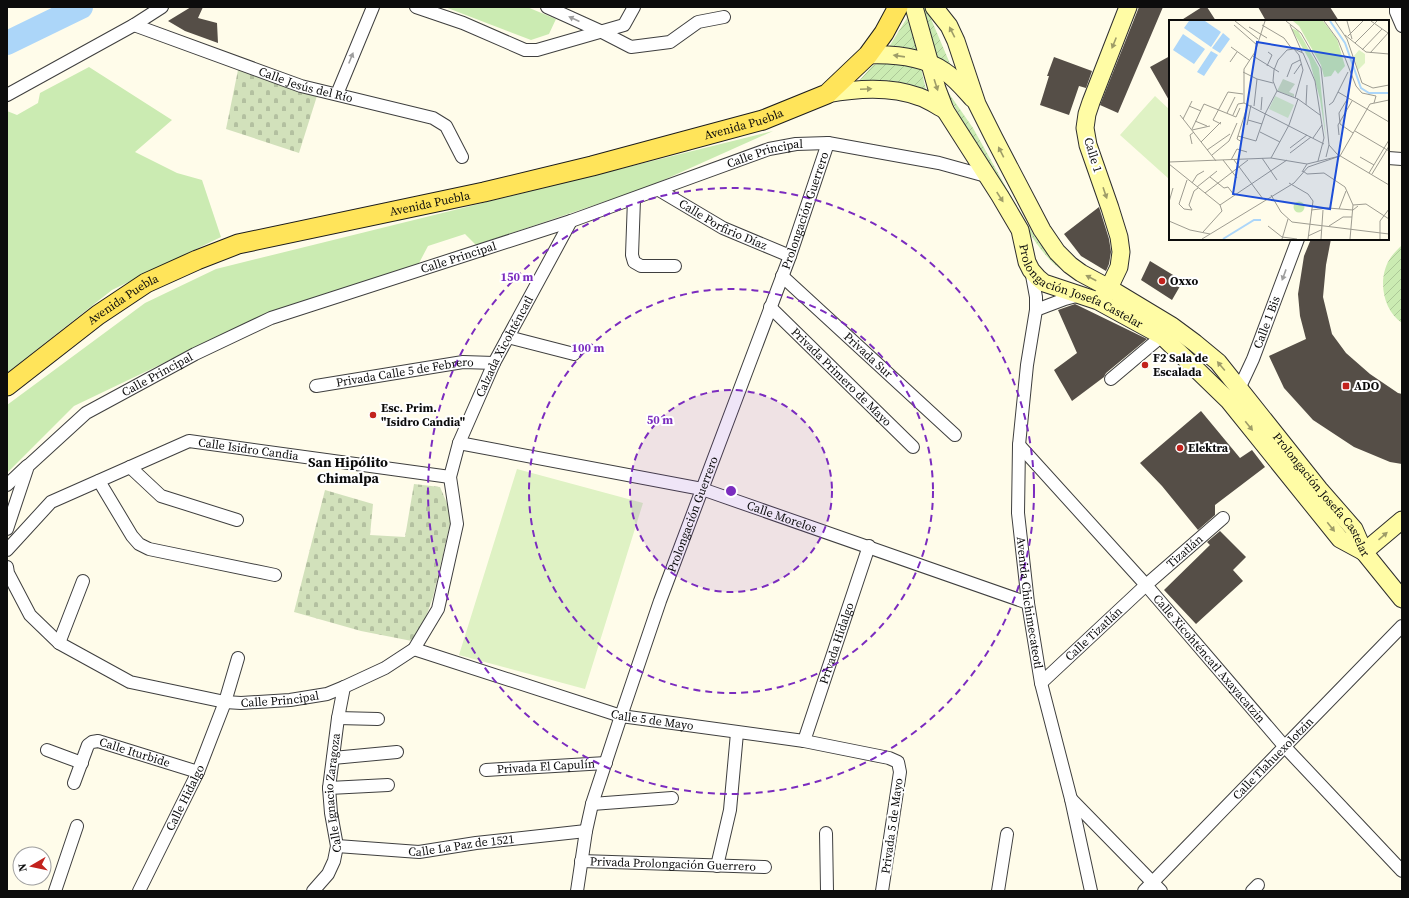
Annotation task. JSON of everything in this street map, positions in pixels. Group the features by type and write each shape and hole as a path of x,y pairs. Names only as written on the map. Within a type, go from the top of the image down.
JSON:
{"main road":[{"name":"Avenida Puebla","path":"7,386 98,315 146,283 197,260 238,244 484,192 592,166 763,120 827,94 868,55 884,33 898,7"},
{"name":"Prolongación Josefa Castelar","path":"914,7 937,89 945,110 1020,230 1027,262 1031,270 1038,278 1050,286 1082,295 1104,294 1172,326 1218,362 1234,395"},
{"name":"Prolongación Josefa Castelar","path":"934,7 949,26 956,41 977,104 1008,166 1048,240 1057,252 1104,294 1162,336 1234,395 1354,529 1364,552 1402,599"},
{"name":"Calle 1","path":"1104,294 1119,267 1121,252 1119,237 1088,145 1085,128 1091,102 1128,7"},
{"path":"868,55 889,54 929,62 956,80 977,104"},
{"path":"827,94 850,89 897,91 920,97 945,110"},
{"path":"1025,253 1032,247 1048,240"},
{"path":"1364,552 1402,520"}],"street":[{"path":"7,95 134,25 162,7"},
{"path":"337,94 372,7"},
{"path":"416,7 463,24 525,50 537,50 624,25 634,7"},
{"path":"547,7 600,31 630,47 670,42 698,22 724,17"},
{"path":"1396,7 1396,12 1402,26"},
{"name":"Calle Jesús del Río","path":"134,25 301,86 433,118 446,126 462,157"},
{"name":"Calle Principal","path":"7,529 28,466 86,413 195,354 271,318 571,221 659,190 769,148 796,144 828,143 939,163 986,176"},
{"name":"Prolongación Guerrero","path":"577,891 586,831 592,804 621,716 660,601 790,256 828,143"},
{"path":"1389,158 1402,160"},
{"name":"Calle Porfirio Díaz","path":"659,190 723,228 790,256"},
{"path":"634,199 632,255 634,262 641,266 675,266"},
{"name":"Calzada Xicohténcatl","path":"450,477 459,444 494,362 571,221"},
{"name":"Calle 1 Bis","path":"1234,395 1253,359 1298,240"},
{"name":"Avenida Chichimecateotl","path":"1031,270 1036,310 1027,365 1019,445 1018,513 1028,602 1041,683 1071,799 1091,891"},
{"name":"Privada Sur","path":"782,276 955,435"},
{"path":"1036,310 1065,299 1082,295"},
{"name":"Privada Primero de Mayo","path":"770,307 913,447"},
{"path":"1111,379 1162,336"},
{"path":"508,337 574,354"},
{"name":"Privada Calle 5 de Febrero","path":"316,386 463,362 494,362"},
{"name":"Calle Isidro Candia","path":"7,550 51,502 189,441 450,477"},
{"name":"Calle Morelos","path":"459,444 702,489 1028,602"},
{"name":"Calle Xicohténcatl Axayacatzin","path":"1019,445 1146,586 1285,747 1402,871"},
{"path":"7,485 28,466"},
{"path":"130,467 161,496 238,520"},
{"name":"Calle Principal","path":"7,571 30,615 59,643 130,682 225,702 241,703 290,700 327,694 384,668 414,649 438,609 457,524 450,477"},
{"path":"99,481 132,536 139,544 149,550 275,575"},
{"name":"Tizatlán","path":"1146,586 1223,518"},
{"name":"Privada Hidalgo","path":"804,741 869,546"},
{"path":"59,643 83,582"},
{"name":"Calle Tizatlán","path":"1041,683 1146,586"},
{"name":"Calle Tlahuexolotzin","path":"1152,888 1402,626"},
{"name":"Calle 5 de Mayo","path":"414,649 621,716 804,741 889,758 898,762"},
{"name":"Calle Hidalgo","path":"139,891 198,772 225,702 238,658"},
{"name":"Calle Ignacio Zaragoza","path":"313,891 328,874 334,861 337,846 331,813 329,788 338,718 344,687"},
{"path":"338,718 378,719"},
{"path":"717,866 730,810 737,733"},
{"name":"Calle Iturbide","path":"74,783 88,745 92,742 98,741 198,772"},
{"path":"47,750 82,763"},
{"path":"333,758 397,752"},
{"name":"Privada 5 de Mayo","path":"882,891 900,772 898,762"},
{"name":"Privada El Capulín","path":"486,770 606,763"},
{"path":"329,788 388,785"},
{"path":"592,804 672,798"},
{"path":"1071,799 1152,888"},
{"path":"55,891 77,826"},
{"name":"Calle La Paz de 1521","path":"337,846 419,852 476,843 586,831"},
{"path":"826,833 827,891"},
{"path":"998,891 1007,834"},
{"name":"Privada Prolongación Guerrero","path":"581,861 765,867"}],"green space":[{"path":"445,7 527,7 556,19 549,34 531,40"},
{"path":"921,7 926,7 951,66 935,59"},
{"path":"907,18 916,43 917,51 887,50"},
{"path":"883,63 905,63 921,68 926,90 893,81 859,81 873,65"},
{"path":"89,67 172,120 135,152 177,173 202,180 221,237 112,290 7,373 7,111 17,115 38,103 40,93"},
{"path":"238,70 317,96 299,153 226,129"},
{"path":"941,82 973,128 1035,237 1060,269 1041,250 1031,235 968,131"},
{"path":"1155,96 1169,109 1169,179 1120,135"},
{"path":"773,131 648,187 476,245 465,234 428,246 418,265 266,314 74,406 7,473 7,405 145,303 216,269"},
{"path":"1402,245 1402,323 1390,310 1386,301 1383,283 1384,274 1391,257"},
{"path":"517,469 643,503 585,689 459,655"},
{"path":"414,484 440,487 452,515 433,597 417,642 361,631 294,612 325,490 373,504 370,535 405,537"}],"building":[{"path":"191,7 203,7 198,18 217,23 218,43 185,31 168,21"},
{"path":"1139,7 1163,7 1118,113 1100,105"},
{"path":"1202,7 1207,7 1215,20 1182,20"},
{"path":"1258,7 1330,7 1338,20 1265,20"},
{"path":"1054,57 1092,71 1086,88 1079,86 1069,115 1040,105 1049,76 1047,76"},
{"path":"1169,57 1169,100 1150,67"},
{"path":"1099,207 1109,239 1111,252 1106,271 1081,256 1064,234"},
{"path":"1311,240 1331,240 1326,265 1323,297 1332,334 1346,353 1370,374 1398,393 1402,394 1402,464 1390,462 1354,447 1313,420 1284,388 1269,356 1306,339 1300,316 1298,294 1304,256"},
{"name":"Oxxo","path":"1150,261 1183,281 1172,300 1141,280"},
{"path":"1075,304 1147,339 1106,373 1104,377 1072,401 1054,370 1077,353 1058,310"},
{"path":"1201,411 1240,458 1252,450 1265,467 1215,505 1215,515 1198,530 1162,486 1140,463"},
{"path":"1220,531 1246,557 1233,570 1243,581 1196,624 1164,590 1210,545 1207,542"}],"waterway":[{"path":"7,43 81,7"}],"place":[{"name":"Oxxo","path":"1162,281"},
{"name":"F2 Sala de Escalada","path":"1145,365"},
{"name":"ADO","path":"1346,386"},
{"name":"Esc. Prim. \"Isidro Candia\"","path":"373,415"},
{"name":"Elektra","path":"1180,448"}],"district":[{"name":"San Hipólito Chimalpa","path":"348,470"}]}
